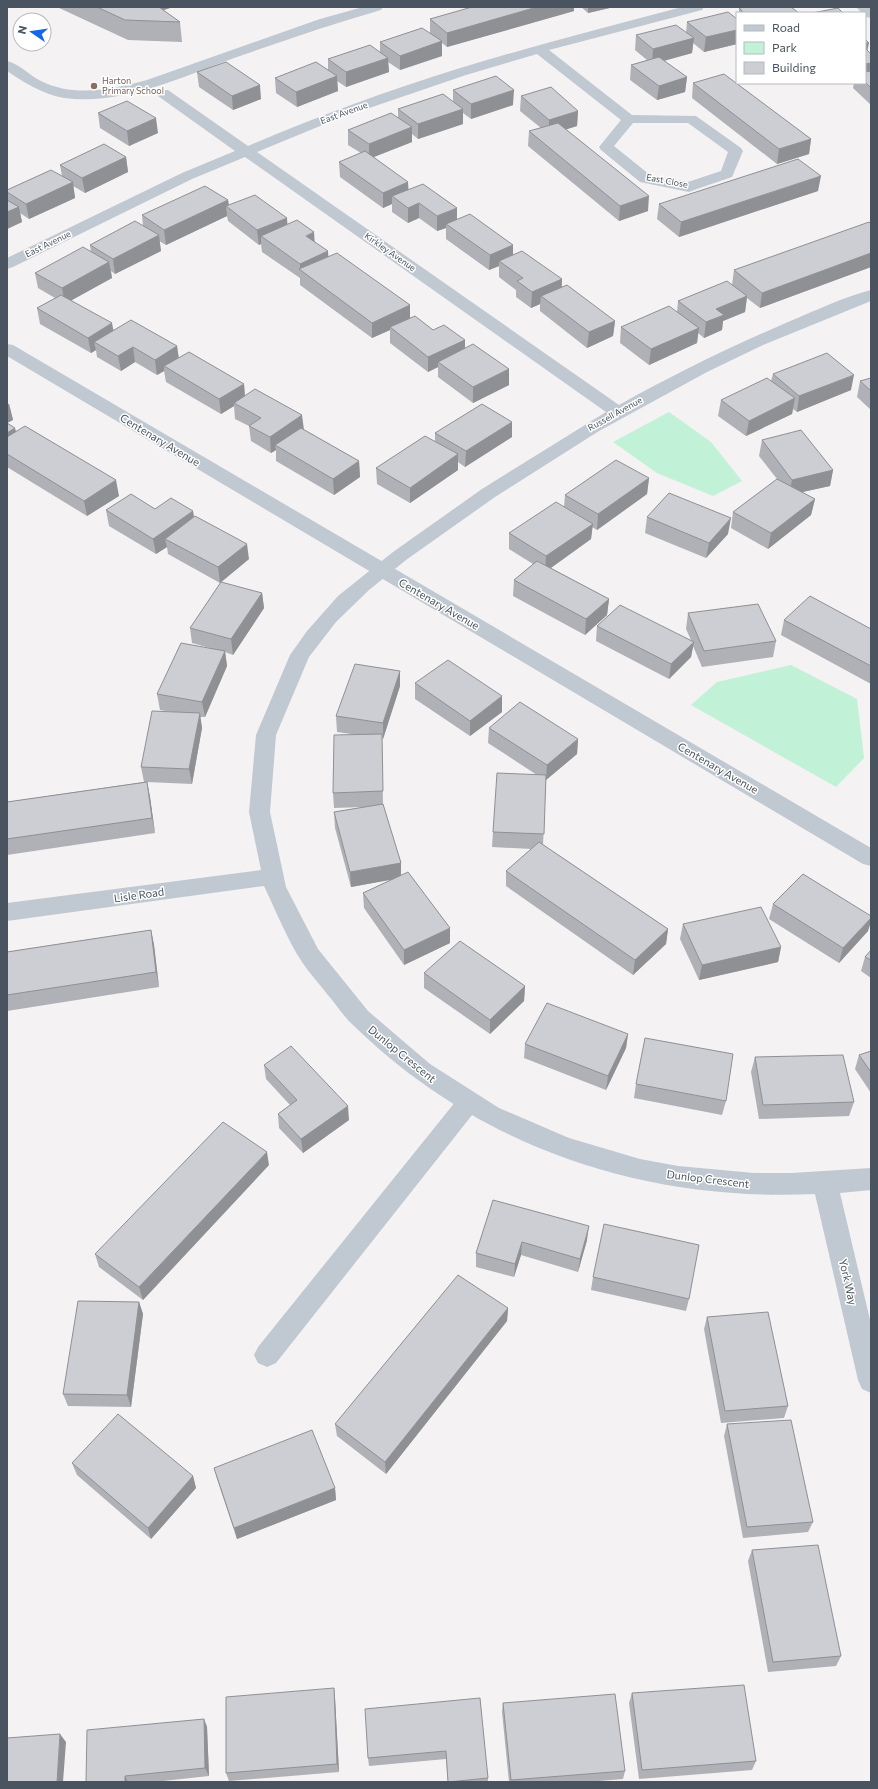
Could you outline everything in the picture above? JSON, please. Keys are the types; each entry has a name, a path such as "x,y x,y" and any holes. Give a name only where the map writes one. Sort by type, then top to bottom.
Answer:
{"street":[{"name":"East Avenue","path":"7,264 187,176 332,116 461,72 539,49 697,7"},
{"path":"863,7 871,14"},
{"path":"539,49 629,120"},
{"name":"Kirkley Avenue","path":"157,88 617,412"},
{"name":"East Close","path":"691,119 736,151 727,174 690,187 645,179 606,147 629,120 691,119"},
{"path":"864,297 871,312"},
{"name":"Russell Avenue","path":"380,570 508,480 617,412 736,351 864,297"},
{"name":"Centenary Avenue","path":"7,349 871,858"},
{"name":"Dunlop Crescent","path":"380,570 350,595 324,623 301,654 284,687 270,722 262,759 260,797 262,837 272,877 288,918 311,959 341,998 377,1036 419,1071 468,1103 513,1126 561,1146 611,1162 657,1173 717,1182 772,1186 825,1184 871,1179"},
{"name":"Lisle Road","path":"7,912 272,877"},
{"name":"York Way","path":"825,1184 871,1380"}],"lane":[{"path":"7,65 38,85 49,90 68,94 106,93 157,88 325,22 377,7"},
{"path":"267,1356 468,1103"}],"green space":[{"path":"669,412 711,442 742,481 713,496 657,473 613,442"},
{"path":"791,665 857,699 864,758 836,787 691,705 717,682"}],"building":[{"path":"97,7 159,7 180,22 125,20"},
{"path":"472,7 537,7 447,33 430,19"},
{"path":"791,7 798,12 743,12 739,8"},
{"path":"838,8 842,12 817,12"},
{"path":"728,12 736,18 736,30 706,37 687,22"},
{"path":"676,25 694,38 653,49 636,35"},
{"path":"422,28 442,41 400,56 380,42"},
{"path":"370,45 388,58 346,72 328,59"},
{"path":"866,49 871,54 871,63 866,64"},
{"path":"659,57 687,77 659,86 631,65"},
{"path":"226,62 260,85 232,96 197,72"},
{"path":"316,62 337,76 296,92 275,78"},
{"path":"871,71 871,88 866,83 866,72"},
{"path":"724,74 811,139 779,149 693,83"},
{"path":"496,76 514,90 471,104 453,90"},
{"path":"551,87 578,111 549,120 521,96"},
{"path":"443,94 463,109 418,124 398,109"},
{"path":"127,101 156,118 127,131 98,113"},
{"path":"391,113 412,127 369,144 348,130"},
{"path":"558,123 649,196 620,206 529,131"},
{"path":"104,144 126,157 82,178 60,165"},
{"path":"365,151 408,182 383,193 339,162"},
{"path":"798,159 821,176 681,222 659,204"},
{"path":"51,170 73,182 26,204 7,192 7,190"},
{"path":"423,184 457,208 437,216 419,203 408,208 392,196"},
{"path":"205,186 228,200 164,230 142,215"},
{"path":"255,195 287,218 257,230 226,206"},
{"path":"7,200 19,207 7,212"},
{"path":"470,214 513,245 490,255 446,224"},
{"path":"297,220 314,232 306,236 328,251 300,264 261,236"},
{"path":"135,221 159,235 113,259 90,245"},
{"path":"869,222 871,224 871,253 762,293 734,270"},
{"path":"83,247 109,262 62,288 35,273"},
{"path":"522,251 562,279 532,292 517,281 523,278 499,261"},
{"path":"337,253 410,305 372,323 299,269"},
{"path":"727,281 747,296 716,309 724,315 706,322 678,301"},
{"path":"567,285 615,321 589,332 541,296"},
{"path":"61,295 112,323 88,338 37,308"},
{"path":"669,306 699,328 651,349 621,327"},
{"path":"415,316 433,330 444,325 465,340 428,357 390,327"},
{"path":"131,320 177,346 155,360 133,347 118,356 94,342"},
{"path":"473,344 509,369 473,387 438,362"},
{"path":"189,352 244,384 219,399 164,366"},
{"path":"827,353 854,375 799,396 773,374"},
{"path":"767,378 795,398 749,421 721,400"},
{"path":"871,378 871,391 860,381"},
{"path":"255,389 302,415 270,437 249,426 261,418 234,403"},
{"path":"482,404 512,422 466,451 435,433"},
{"path":"7,423 15,428 7,433"},
{"path":"25,426 116,480 84,501 7,454 7,437"},
{"path":"301,428 359,461 333,479 275,445"},
{"path":"801,430 833,470 792,480 762,440"},
{"path":"425,436 458,454 410,488 376,468"},
{"path":"616,460 649,478 598,514 565,495"},
{"path":"777,479 815,499 771,533 733,512"},
{"path":"669,493 731,518 709,543 647,517"},
{"path":"131,494 155,509 171,498 193,511 153,539 106,510"},
{"path":"556,502 593,524 546,556 509,533"},
{"path":"195,516 247,544 218,567 165,539"},
{"path":"537,561 609,599 586,619 514,580"},
{"path":"221,582 262,593 231,639 190,628"},
{"path":"810,596 871,629 871,666 784,620"},
{"path":"758,604 776,641 704,651 688,613"},
{"path":"620,605 694,642 671,664 597,626"},
{"path":"181,643 225,651 202,702 157,694"},
{"path":"448,660 502,696 470,721 415,683"},
{"path":"355,664 400,671 383,723 336,716"},
{"path":"520,702 578,739 547,765 489,728"},
{"path":"152,711 200,713 189,769 141,767"},
{"path":"382,734 383,791 333,793 334,735"},
{"path":"497,773 546,775 544,834 493,832"},
{"path":"147,782 152,818 7,839 7,802"},
{"path":"383,804 401,863 350,872 334,812"},
{"path":"539,842 668,929 635,960 506,871"},
{"path":"408,872 450,928 404,950 363,893"},
{"path":"803,874 871,916 871,918 843,948 773,904"},
{"path":"761,907 781,947 702,965 683,924"},
{"path":"151,930 156,972 7,995 7,952"},
{"path":"460,941 525,986 490,1020 424,973"},
{"path":"871,950 871,960 865,957"},
{"path":"547,1003 628,1034 608,1076 525,1044"},
{"path":"645,1038 733,1054 726,1101 636,1084"},
{"path":"291,1046 348,1106 301,1139 278,1114 297,1100 264,1065"},
{"path":"871,1051 871,1072 859,1055"},
{"path":"843,1055 854,1102 763,1105 755,1057"},
{"path":"223,1122 267,1152 139,1287 95,1254"},
{"path":"493,1200 589,1226 580,1259 522,1242 515,1264 476,1253"},
{"path":"604,1224 699,1245 689,1299 593,1277"},
{"path":"458,1275 508,1308 385,1462 335,1424"},
{"path":"78,1301 139,1302 127,1395 63,1394"},
{"path":"768,1312 788,1406 725,1411 707,1317"},
{"path":"118,1414 193,1476 148,1528 72,1463"},
{"path":"791,1420 813,1522 747,1527 727,1424"},
{"path":"312,1430 335,1488 234,1528 214,1468"},
{"path":"818,1545 841,1656 773,1662 752,1550"},
{"path":"744,1685 756,1761 642,1770 632,1693"},
{"path":"334,1688 337,1764 226,1773 226,1697"},
{"path":"615,1694 625,1771 511,1780 503,1703"},
{"path":"480,1698 488,1778 448,1782 446,1751 368,1758 365,1709"},
{"path":"204,1719 205,1768 125,1776 125,1782 86,1782 87,1730"},
{"path":"60,1734 57,1782 7,1782 7,1738"}],"place":[{"name":"Harton Primary School","path":"94,86"}]}
